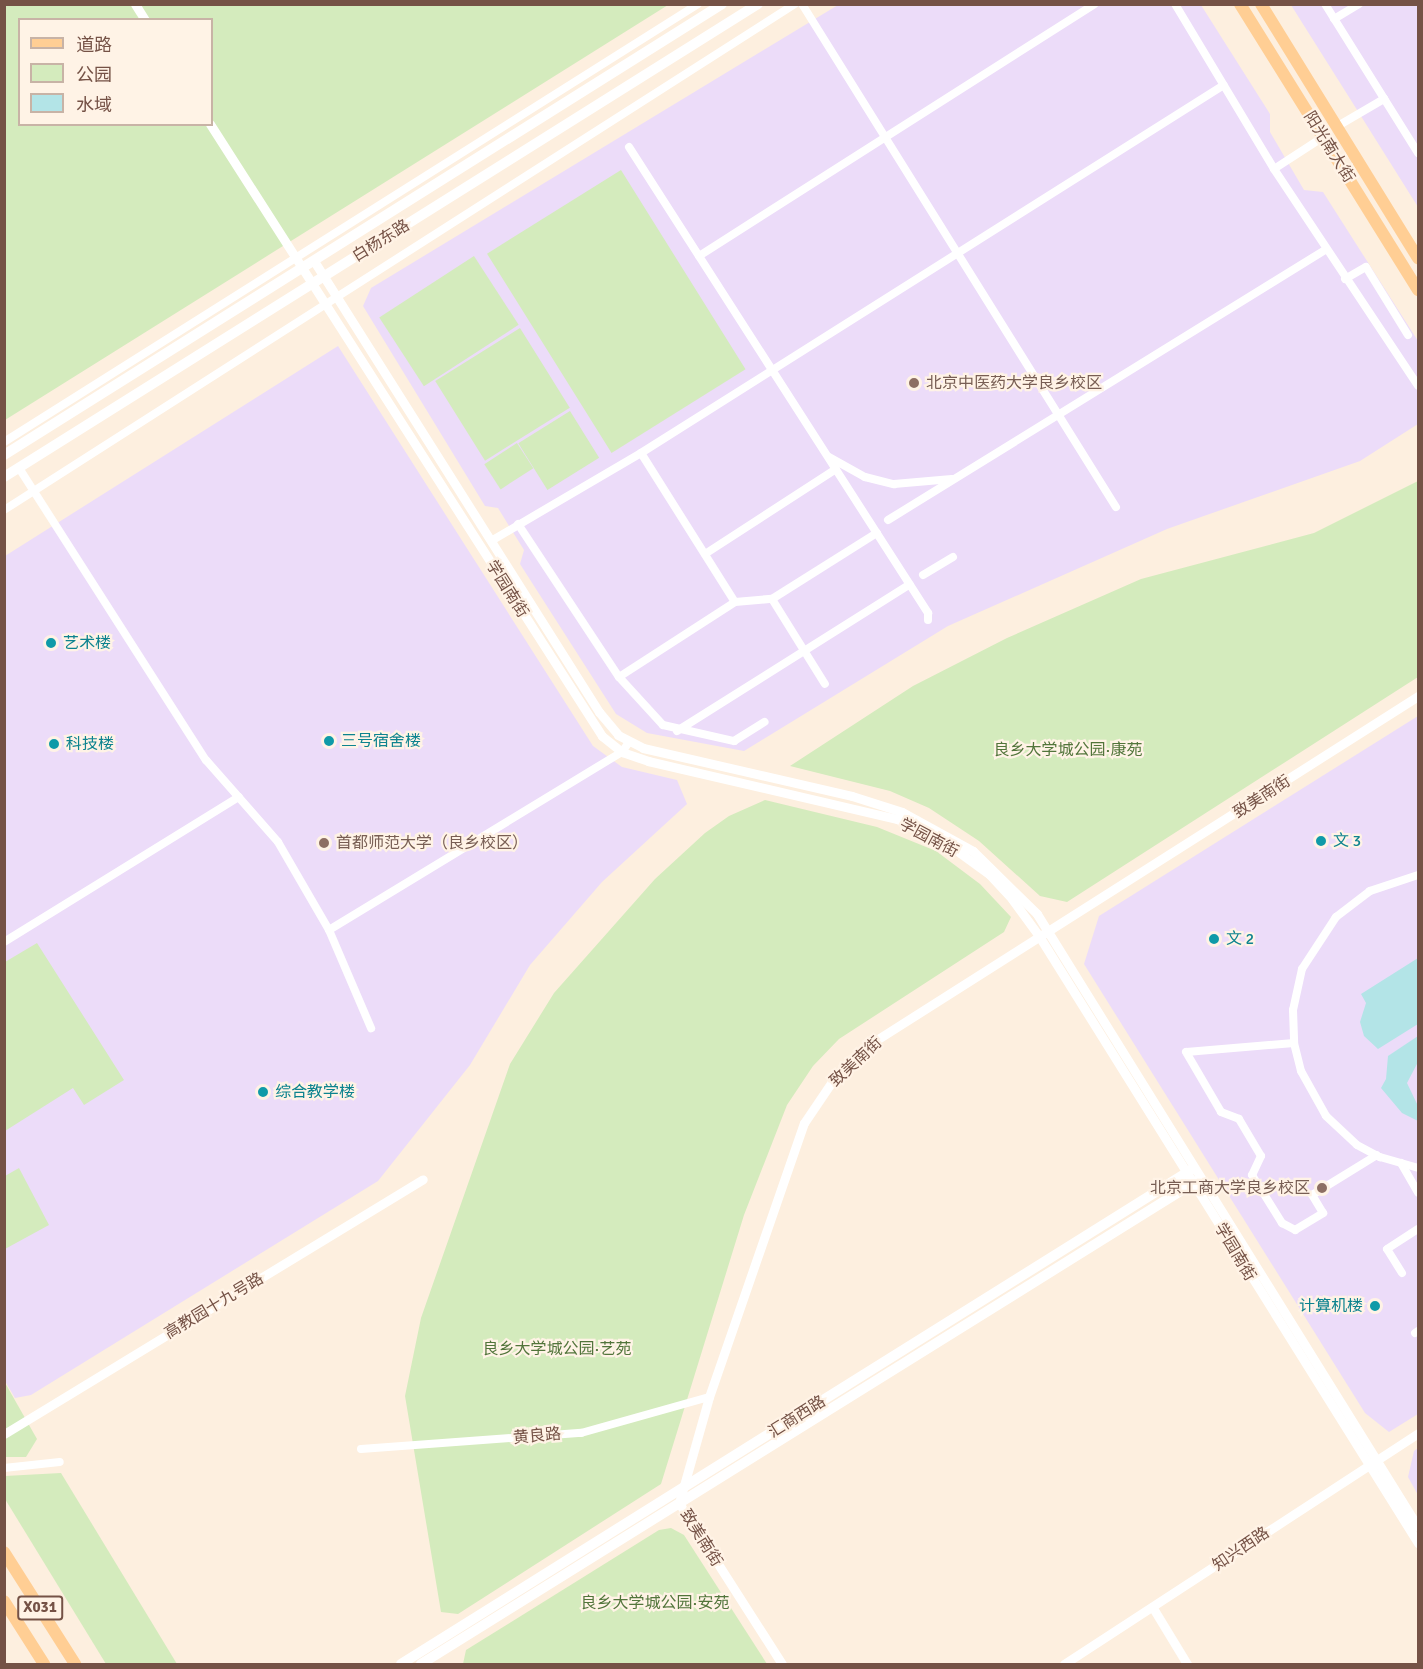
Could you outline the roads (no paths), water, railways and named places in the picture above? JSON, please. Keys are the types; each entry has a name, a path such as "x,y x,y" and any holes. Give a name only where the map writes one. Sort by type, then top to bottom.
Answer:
{"main road":[{"path":"4,455 722,4"},
{"name":"白杨东路","path":"4,477 758,4"},
{"name":"阳光南大街","path":"1239,4 1419,290"},
{"name":"阳光南大街","path":"1261,4 1419,258"},
{"name":"汇商西路","path":"401,1665 421,1652 436,1655 681,1490 1190,1170"},
{"name":"汇商西路","path":"422,1664 1196,1181"},
{"name":"X031","path":"4,1552 75,1665"},
{"name":"X031","path":"4,1600 44,1665"}],"street":[{"path":"135,4 144,18"},
{"path":"4,442 698,4"},
{"path":"4,510 795,4"},
{"path":"802,4 1116,507"},
{"path":"699,256 1095,4"},
{"path":"1175,4 1274,170 1325,250 1419,386"},
{"path":"1325,4 1419,153"},
{"path":"1334,19 1359,4"},
{"path":"492,541 641,453 1224,86"},
{"path":"1336,127 1384,99"},
{"name":"学园南街","path":"211,126 304,267 602,736 622,752 897,819 945,842 989,874 1039,936 1190,1170"},
{"path":"1274,170 1323,137"},
{"path":"629,147 877,532 928,613 928,620"},
{"path":"888,520 1325,250"},
{"name":"学园南街","path":"314,261 599,712 629,742 902,812 954,838 993,867 1048,931 1196,1181 1373,1462 1419,1544"},
{"path":"1346,279 1366,267 1408,335"},
{"path":"641,453 735,602"},
{"path":"828,457 865,477 894,484 922,485 956,478"},
{"path":"19,468 206,760 278,842 329,930 371,1028"},
{"path":"705,554 836,469"},
{"path":"518,524 618,677 663,725 677,731 734,741 764,722"},
{"path":"618,677 735,602 772,599 877,532"},
{"path":"923,576 953,557"},
{"path":"677,731 909,584"},
{"path":"772,599 825,684"},
{"name":"致美南街","path":"782,1665 679,1503 710,1397 804,1123 835,1077 878,1039 1419,696"},
{"path":"329,930 622,752 629,742"},
{"path":"4,942 239,797"},
{"path":"1419,875 1370,891 1322,932 1302,969 1293,1010 1294,1043 1312,1096 1326,1116 1341,1132 1377,1155 1419,1168"},
{"path":"1294,1043 1186,1052 1221,1112 1239,1119 1261,1155 1252,1175 1282,1223 1295,1230 1323,1213 1312,1195 1377,1155"},
{"path":"1401,1163 1419,1192"},
{"name":"高教园十九号路","path":"4,1434 423,1179"},
{"path":"1402,1274 1387,1249 1419,1229"},
{"name":"黄良路","path":"361,1449 581,1432 710,1397"},
{"name":"知兴西路","path":"1064,1665 1419,1433"},
{"path":"4,1468 60,1462"},
{"name":"学园南街","path":"1373,1462 1419,1527"},
{"path":"1153,1608 1187,1665"},
{"path":"421,1652 422,1664"}],"water":[{"path":"1418,958 1418,1024 1378,1049 1364,1036 1360,1022 1366,1003 1361,994"},
{"path":"1418,1036 1418,1062 1407,1083 1418,1106 1418,1121 1402,1113 1381,1088 1386,1079 1388,1056"}],"place":[{"name":"北京中医药大学良乡校区","path":"914,383"},
{"name":"艺术楼","path":"51,643"},
{"name":"三号宿舍楼","path":"329,741"},
{"name":"科技楼","path":"54,744"},
{"name":"文 3","path":"1321,841"},
{"name":"首都师范大学（良乡校区）","path":"324,843"},
{"name":"文 2","path":"1214,939"},
{"name":"综合教学楼","path":"263,1092"},
{"name":"北京工商大学良乡校区","path":"1322,1188"},
{"name":"计算机楼","path":"1375,1306"}],"park label":[{"name":"良乡大学城公园·康苑","path":"1068,750"},
{"name":"良乡大学城公园·艺苑","path":"557,1349"},
{"name":"良乡大学城公园·安苑","path":"655,1603"}]}
